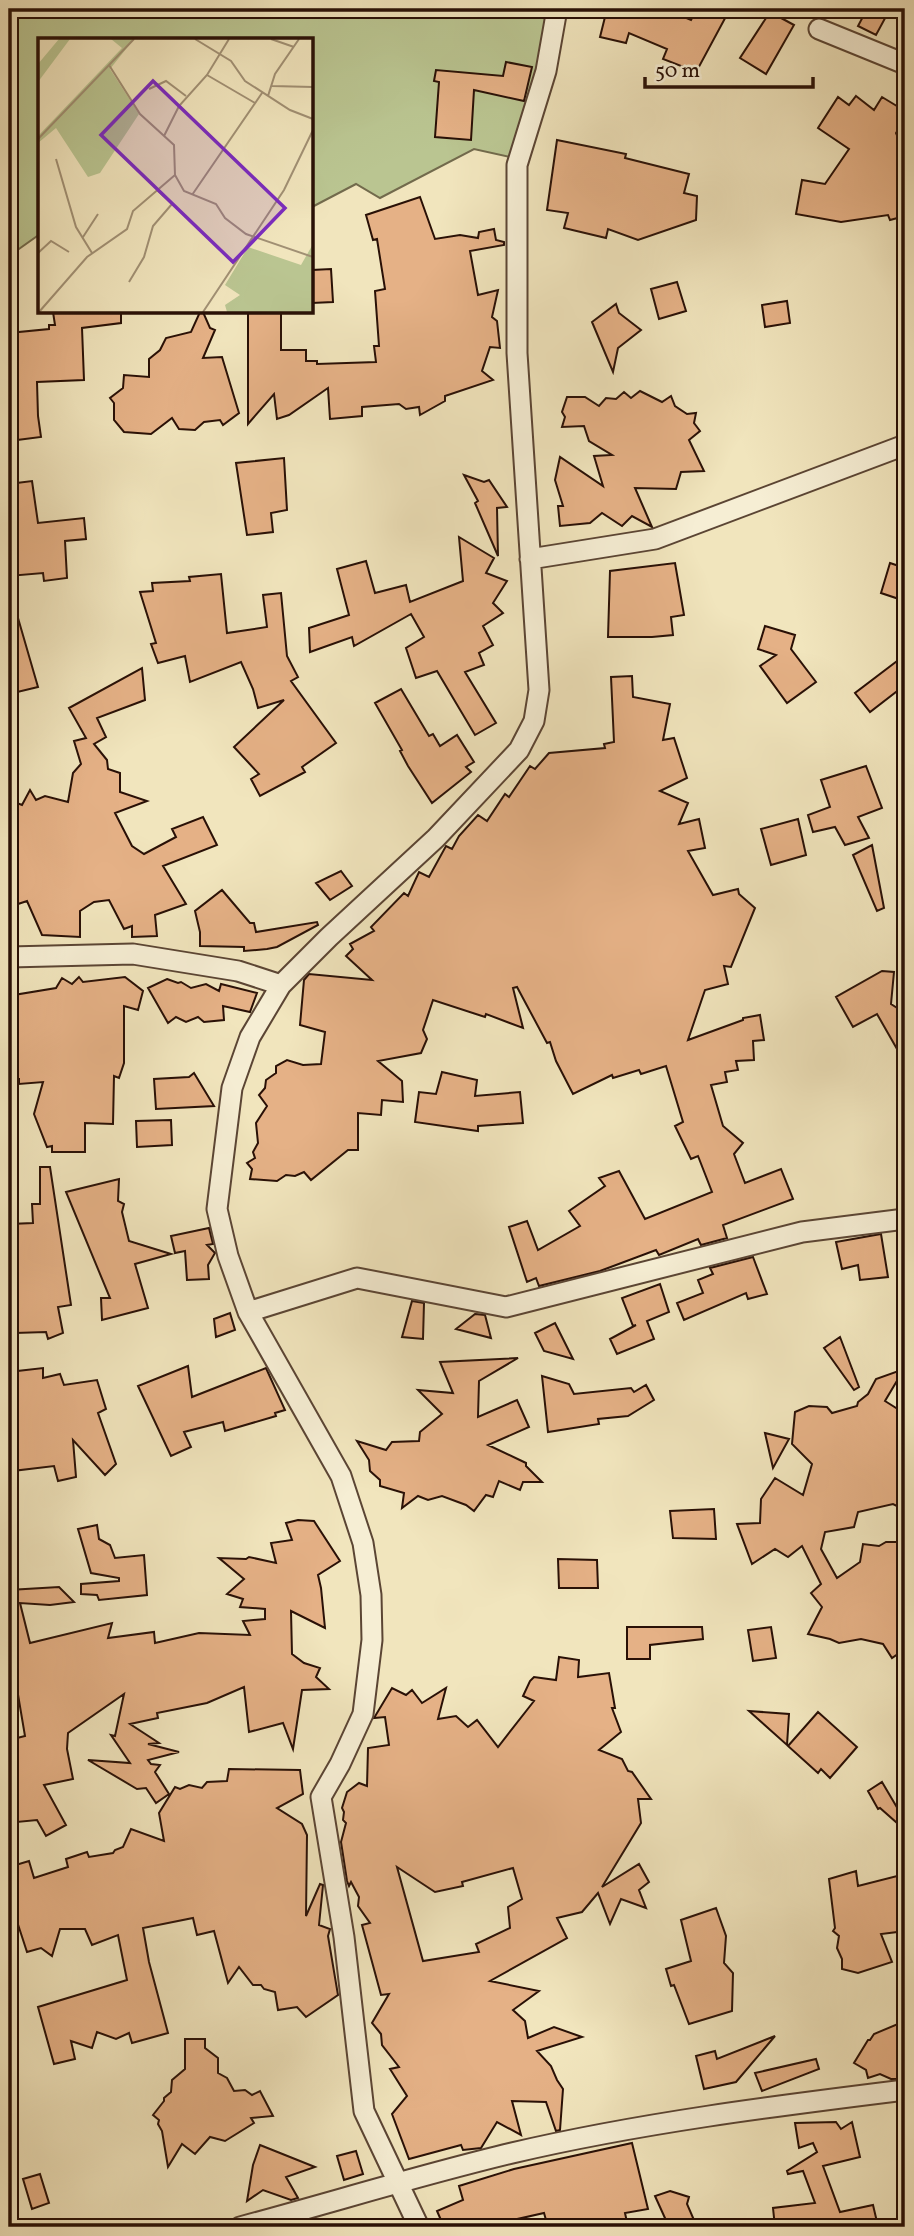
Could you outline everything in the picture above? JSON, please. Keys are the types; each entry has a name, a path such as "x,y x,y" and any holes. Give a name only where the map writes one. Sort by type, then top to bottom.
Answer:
{"street":[{"path":"419,2227 364,2111 344,1937 321,1797 363,1714 372,1640 371,1595 363,1543 341,1476 247,1312 228,1256 217,1209 232,1088 250,1037 281,985 436,838 519,750 534,721 539,690 517,353 517,165 546,71 557,9"},
{"path":"819,29 905,64"},
{"path":"530,559 655,539 905,445"},
{"path":"9,957 133,954 238,971 281,985"},
{"path":"247,1312 357,1278 506,1307 802,1232 905,1219"},
{"path":"240,2227 512,2153 755,2109 905,2090"}],"green space":[{"path":"9,9 550,9 545,59 515,158 474,149 380,198 356,184 313,206 313,38 38,38 38,235 9,256"}],"building":[{"path":"607,9 665,9 691,20 697,9 730,9 694,76 684,67 663,59 667,49 629,33 626,43 600,37"},
{"path":"867,9 890,9 876,35 858,26"},
{"path":"770,12 794,25 766,74 740,58"},
{"path":"506,62 532,67 524,101 474,90 471,140 435,137 439,82 434,81 436,70 503,76"},
{"path":"856,96 874,110 882,97 905,111 905,118 896,133 905,154 905,216 890,220 888,215 841,222 796,214 802,180 825,184 849,149 818,128 838,97 849,105"},
{"path":"557,140 626,154 625,158 689,174 684,193 697,196 696,220 638,240 608,229 606,238 564,228 568,213 547,210"},
{"path":"420,197 435,239 460,235 478,238 479,232 494,229 496,240 504,242 504,245 470,251 478,295 498,290 492,317 497,321 500,348 490,347 482,371 493,380 445,396 445,401 420,415 419,407 406,409 399,404 362,407 362,416 330,419 328,388 289,415 277,419 274,394 248,424 248,313 281,313 281,350 306,350 306,361 317,361 317,364 376,362 374,346 379,346 375,291 385,289 377,239 373,240 366,215"},
{"path":"331,269 333,302 313,303 313,270"},
{"path":"677,282 686,311 659,319 651,289"},
{"path":"787,301 790,323 765,327 762,305"},
{"path":"616,304 619,313 641,330 618,348 613,372 592,322"},
{"path":"53,313 121,313 121,323 82,328 84,380 37,382 41,437 9,441 9,333 49,329 49,325 55,325"},
{"path":"200,313 203,313 210,328 215,330 203,358 222,357 239,413 223,425 220,420 204,422 195,430 179,429 172,418 151,434 124,432 114,420 114,403 110,398 123,388 124,375 149,377 149,359 160,350 166,338 191,332"},
{"path":"640,391 662,402 671,396 675,406 687,414 696,413 694,423 700,431 689,440 704,471 681,472 676,489 635,488 652,527 632,516 622,526 602,513 590,523 560,526 558,506 563,506 555,480 560,457 603,486 594,456 612,455 589,441 584,426 562,427 565,417 562,412 567,397 585,397 599,406 606,398 616,399 624,392 631,398"},
{"path":"284,458 287,510 271,513 273,532 247,535 236,463"},
{"path":"464,475 484,482 489,480 507,507 497,508 498,556 475,503 478,501"},
{"path":"32,481 38,523 84,518 86,539 65,541 67,578 44,581 43,573 9,576 9,484"},
{"path":"459,537 494,558 486,573 507,581 493,603 503,613 483,626 493,645 479,653 484,665 465,672 496,723 475,735 437,671 416,678 406,648 424,637 411,614 354,646 352,637 310,652 309,628 349,615 337,569 366,561 375,593 406,585 410,602 463,581"},
{"path":"675,563 684,615 671,617 673,635 608,637 610,571"},
{"path":"890,563 905,568 905,601 881,593"},
{"path":"221,574 227,633 267,627 263,595 281,593 287,656 298,677 291,681 336,743 302,767 305,772 260,796 251,779 259,774 234,747 284,700 258,708 241,662 190,682 185,656 158,663 151,644 156,643 140,592 153,591 152,583 190,581 189,577"},
{"path":"18,618 38,687 9,694 9,648"},
{"path":"765,626 795,635 791,649 816,682 787,703 760,666 776,655 758,649"},
{"path":"905,655 905,685 870,712 855,693"},
{"path":"142,668 145,700 97,718 106,737 94,744 107,760 108,769 120,773 120,792 147,801 115,813 132,846 144,854 176,837 172,829 203,817 217,845 163,866 186,904 155,915 157,936 132,937 132,926 124,929 109,900 94,902 80,911 80,937 42,935 27,901 9,907 9,800 22,805 30,790 36,800 45,796 68,802 73,773 81,764 74,741 86,738 69,708"},
{"path":"632,676 633,697 670,704 663,740 674,738 687,778 660,791 688,803 679,824 699,819 705,848 688,851 713,895 738,889 739,894 755,908 731,967 724,966 728,984 705,990 688,1040 743,1018 760,1015 764,1040 753,1041 754,1060 736,1061 738,1070 725,1072 727,1082 711,1085 723,1126 743,1143 734,1154 745,1183 781,1169 793,1199 723,1225 727,1238 701,1245 698,1239 659,1255 656,1250 600,1271 539,1286 536,1278 527,1282 509,1227 527,1221 538,1250 580,1226 569,1211 605,1186 599,1178 619,1171 645,1219 712,1192 698,1156 691,1159 675,1126 683,1122 666,1066 641,1074 639,1070 613,1078 612,1075 573,1094 556,1061 550,1042 547,1043 517,987 513,988 523,1028 486,1014 485,1017 433,1000 423,1030 427,1039 421,1053 378,1061 402,1081 403,1102 382,1100 381,1115 358,1113 358,1150 348,1150 311,1180 304,1172 295,1176 286,1175 277,1181 250,1179 252,1169 247,1163 255,1158 253,1152 258,1143 256,1123 267,1106 259,1095 265,1088 266,1080 276,1073 276,1066 287,1060 303,1065 321,1064 325,1032 300,1025 304,980 309,974 372,980 346,956 353,949 350,944 374,931 371,927 404,893 408,896 419,872 429,877 446,846 452,849 459,836 478,815 487,821 505,794 509,797 530,766 535,769 549,753 605,748 604,744 614,742 611,677"},
{"path":"401,689 429,736 433,734 440,746 457,735 474,762 466,767 471,772 432,803 408,766 400,751 402,750 375,703"},
{"path":"866,766 882,808 858,817 869,838 845,845 835,827 813,832 808,815 830,807 821,780"},
{"path":"798,819 806,855 771,865 761,829"},
{"path":"872,845 884,908 877,911 853,855"},
{"path":"341,871 352,886 330,900 316,883"},
{"path":"222,890 250,923 254,923 256,932 317,922 318,925 277,947 267,949 244,951 244,947 200,946 195,911"},
{"path":"882,971 894,972 891,1004 905,1013 905,1063 877,1014 853,1027 836,997"},
{"path":"79,977 83,982 125,977 143,991 138,1010 124,1006 124,1063 119,1078 114,1076 113,1124 85,1123 85,1152 52,1152 52,1146 47,1147 34,1114 43,1082 19,1084 19,1079 11,1079 10,1060 17,1059 12,999 14,995 56,988 62,978 72,984"},
{"path":"167,979 181,982 191,988 206,984 219,991 221,984 257,993 250,1012 223,1006 224,1020 204,1022 198,1017 186,1022 176,1017 168,1023 148,988"},
{"path":"442,1072 477,1080 475,1096 520,1092 523,1123 478,1126 478,1131 415,1122 419,1092 436,1094"},
{"path":"194,1073 214,1106 156,1109 154,1079 189,1077"},
{"path":"171,1120 172,1145 137,1147 136,1121"},
{"path":"40,1167 50,1167 71,1305 58,1307 63,1333 48,1339 46,1332 15,1333 15,1271 12,1272 10,1224 33,1223 32,1204 40,1204"},
{"path":"119,1179 118,1201 124,1204 122,1212 129,1241 171,1254 135,1264 148,1308 102,1320 101,1298 110,1298 66,1192"},
{"path":"209,1228 213,1244 207,1245 215,1253 208,1265 209,1279 187,1280 185,1251 175,1253 171,1236"},
{"path":"881,1234 888,1277 860,1280 858,1265 842,1269 836,1242"},
{"path":"753,1257 767,1294 748,1299 746,1293 684,1320 677,1303 703,1293 698,1280 713,1274 710,1268"},
{"path":"660,1284 669,1312 647,1321 654,1339 617,1354 610,1339 636,1325 633,1326 622,1298"},
{"path":"412,1301 424,1303 423,1339 402,1337"},
{"path":"230,1313 235,1330 216,1337 214,1319"},
{"path":"475,1314 485,1315 491,1338 456,1329"},
{"path":"555,1323 573,1359 544,1351 535,1333"},
{"path":"840,1337 859,1387 854,1390 824,1348"},
{"path":"518,1358 479,1381 478,1417 517,1400 529,1427 488,1445 526,1463 542,1482 523,1482 520,1490 499,1481 493,1497 486,1495 474,1511 442,1496 428,1500 418,1496 402,1508 404,1493 380,1486 380,1480 370,1471 369,1460 357,1441 386,1450 392,1442 419,1441 420,1432 442,1414 418,1390 453,1393 440,1362"},
{"path":"188,1366 192,1397 266,1368 285,1410 275,1413 276,1416 225,1431 223,1422 184,1432 191,1447 171,1456 138,1386"},
{"path":"43,1368 43,1378 60,1374 64,1385 97,1380 106,1409 98,1413 116,1464 105,1475 73,1440 76,1477 58,1481 54,1466 12,1471 12,1445 9,1445 9,1372"},
{"path":"904,1369 885,1401 904,1413 905,1510 893,1504 858,1512 854,1527 825,1532 821,1549 837,1578 860,1562 863,1544 879,1546 886,1542 905,1542 905,1649 892,1658 883,1644 861,1639 839,1643 808,1634 822,1607 811,1593 821,1584 802,1546 788,1557 775,1549 752,1564 737,1524 760,1523 761,1499 775,1478 803,1495 812,1464 792,1444 795,1412 809,1406 827,1407 832,1413 857,1406 876,1379"},
{"path":"542,1376 569,1384 574,1394 631,1388 634,1392 646,1385 654,1400 628,1416 598,1419 599,1424 548,1432"},
{"path":"765,1433 789,1439 773,1468"},
{"path":"714,1509 716,1539 673,1538 670,1511"},
{"path":"298,1520 314,1521 340,1561 318,1575 325,1628 291,1611 292,1654 304,1663 320,1668 316,1677 329,1689 302,1690 293,1749 283,1723 249,1732 244,1687 207,1703 157,1713 158,1718 130,1724 159,1743 148,1744 179,1752 148,1760 151,1764 160,1765 155,1772 169,1794 156,1803 146,1788 137,1789 88,1760 130,1763 111,1735 115,1736 124,1694 68,1733 67,1749 73,1779 44,1785 66,1825 46,1836 37,1820 17,1822 15,1805 9,1806 9,1740 25,1736 14,1671 9,1590 59,1587 74,1602 50,1605 20,1603 30,1643 112,1623 108,1638 154,1632 155,1643 199,1633 250,1635 243,1621 265,1619 265,1609 240,1607 243,1599 227,1594 244,1579 219,1558 249,1557 276,1563 271,1543 292,1540 286,1523"},
{"path":"97,1525 99,1539 110,1545 115,1558 144,1555 147,1595 99,1600 97,1595 81,1594 81,1584 119,1581 119,1578 91,1573 78,1529"},
{"path":"558,1559 597,1560 598,1588 559,1588"},
{"path":"627,1627 702,1627 703,1639 650,1645 650,1659 627,1659"},
{"path":"771,1627 776,1658 753,1661 748,1630"},
{"path":"559,1657 579,1660 578,1677 609,1673 615,1708 612,1708 621,1732 599,1750 622,1759 628,1771 632,1772 651,1799 638,1799 641,1823 602,1887 639,1864 649,1882 639,1890 646,1908 621,1899 610,1924 598,1893 582,1912 557,1918 567,1938 490,1981 539,1991 513,2010 525,2021 528,2038 554,2027 582,2037 537,2051 551,2066 563,2089 560,2130 556,2131 546,2102 512,2101 521,2135 497,2122 481,2148 463,2150 461,2145 409,2159 392,2114 407,2096 390,2069 399,2067 382,2045 381,2034 372,2023 389,1994 381,1995 362,1925 370,1923 358,1906 359,1897 351,1882 349,1886 347,1881 341,1842 346,1823 343,1820 342,1808 347,1792 359,1783 367,1786 368,1748 389,1745 385,1717 374,1718 392,1688 406,1695 412,1690 422,1703 446,1688 438,1719 456,1716 468,1727 477,1720 498,1747 534,1701 523,1696 530,1681 534,1677 556,1680","holes":["397,1867 435,1892 463,1886 462,1882 513,1868 522,1899 508,1907 510,1928 476,1944 479,1952 423,1961"]},
{"path":"749,1711 789,1714 787,1745"},
{"path":"818,1712 857,1747 830,1778 821,1769 818,1773 788,1746"},
{"path":"229,1769 300,1770 303,1794 277,1808 302,1824 307,1835 306,1916 320,1884 323,1885 319,1925 330,1929 328,1936 338,1995 306,2017 297,2007 278,2010 275,1992 264,1989 261,1985 253,1985 239,1967 228,1983 214,1931 197,1935 193,1918 143,1928 168,2033 132,2043 129,2033 116,2039 97,2032 92,2048 71,2041 75,2059 54,2064 38,2007 127,1980 118,1935 92,1945 85,1929 60,1929 52,1956 41,1948 27,1952 10,1900 16,1898 9,1867 29,1861 34,1878 68,1867 66,1859 87,1852 89,1857 113,1853 123,1847 131,1829 164,1841 159,1813 175,1787 180,1789 189,1785 202,1788 207,1782 227,1781"},
{"path":"882,1782 905,1821 905,1830 878,1809 868,1791"},
{"path":"856,1871 858,1886 905,1874 905,1931 881,1934 892,1962 858,1973 842,1969 842,1959 837,1948 839,1936 833,1931 835,1928 829,1879"},
{"path":"716,1908 726,1936 724,1963 733,1973 732,2011 689,2024 666,1969 691,1961 681,1920"},
{"path":"905,2021 905,2072 897,2079 880,2074 868,2078 866,2070 854,2063 868,2040 874,2034"},
{"path":"775,2036 736,2082 704,2089 696,2056 715,2051 717,2059"},
{"path":"185,2039 205,2039 205,2048 218,2058 218,2073 227,2078 234,2091 245,2090 252,2095 260,2091 273,2116 251,2118 254,2123 225,2141 210,2137 195,2154 182,2144 168,2167 159,2120 153,2115 171,2092 172,2080 185,2069"},
{"path":"816,2059 819,2069 762,2091 755,2073"},
{"path":"836,2122 841,2129 852,2122 860,2157 823,2166 840,2212 873,2205 877,2222 873,2223 874,2227 775,2227 773,2208 815,2203 803,2171 788,2174 787,2171 817,2152 813,2143 799,2148 795,2123"},
{"path":"632,2143 648,2209 625,2213 628,2227 548,2227 544,2213 482,2227 444,2227 437,2211 463,2200 459,2186 514,2169"},
{"path":"260,2145 315,2167 286,2177 298,2198 291,2200 263,2190 247,2201 253,2165"},
{"path":"356,2151 363,2174 344,2180 337,2156"},
{"path":"40,2174 49,2203 32,2209 23,2179"},
{"path":"670,2191 689,2197 687,2204 697,2227 669,2227 655,2196"}]}
